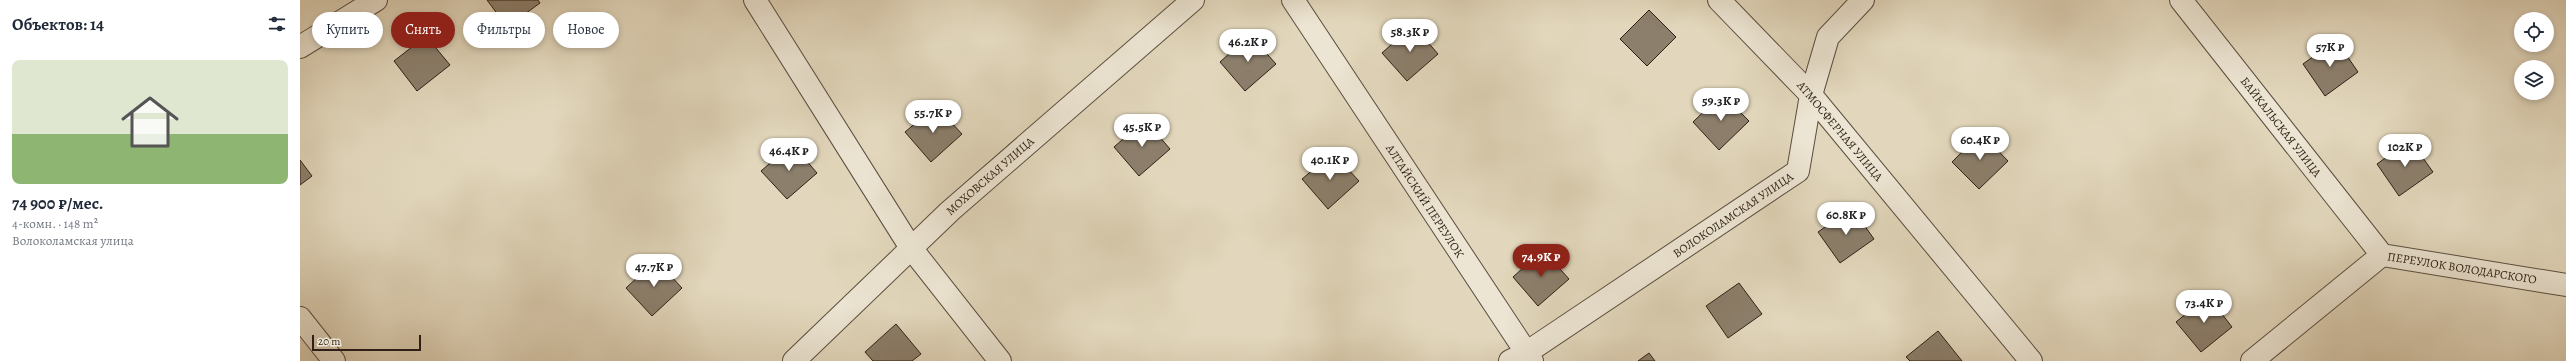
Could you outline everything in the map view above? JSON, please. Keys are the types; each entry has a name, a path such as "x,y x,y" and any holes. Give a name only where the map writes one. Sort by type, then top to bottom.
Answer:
{"street":[{"path":"300,47 376,0"},
{"path":"755,0 911,248 1000,361"},
{"name":"МОХОВСКАЯ УЛИЦА","path":"794,361 950,211 1193,0"},
{"name":"АЛТАЙСКИЙ ПЕРЕУЛОК","path":"1293,0 1523,358"},
{"name":"АТМОСФЕРНАЯ УЛИЦА","path":"1719,0 1811,95 2031,361"},
{"name":"ВОЛОКОЛАМСКАЯ УЛИЦА","path":"1523,358 1798,171 1811,95 1828,37 1863,0"},
{"name":"БАЙКАЛЬСКАЯ УЛИЦА","path":"2181,0 2382,255"},
{"name":"ПЕРЕУЛОК ВОЛОДАРСКОГО","path":"2252,361 2382,255 2566,285"},
{"path":"300,318 334,361"}],"building":[{"path":"487,0 538,0 540,3 528,12 496,12"},
{"path":"1649,10 1676,37 1647,66 1620,39"},
{"path":"1413,25 1438,54 1407,81 1382,53"},
{"path":"1250,35 1276,64 1245,91 1220,62"},
{"path":"2336,40 2358,72 2325,96 2303,64"},
{"path":"411,48 436,48 450,65 417,91 394,61"},
{"path":"1722,94 1749,121 1719,150 1693,122"},
{"path":"936,106 962,134 931,162 905,132"},
{"path":"1145,120 1170,149 1139,176 1114,147"},
{"path":"1981,133 2008,161 1979,189 1952,162"},
{"path":"2410,140 2433,172 2399,196 2377,164"},
{"path":"792,144 817,173 787,199 761,171"},
{"path":"1333,153 1359,181 1328,209 1302,179"},
{"path":"300,160 312,176 300,185"},
{"path":"1852,208 1874,239 1840,263 1818,232"},
{"path":"1543,250 1569,279 1538,306 1513,277"},
{"path":"656,260 682,288 652,316 626,288"},
{"path":"1739,283 1762,314 1728,338 1706,306"},
{"path":"2208,296 2232,327 2201,352 2176,322"},
{"path":"896,324 921,354 912,361 873,361 865,352"},
{"path":"1938,331 1962,361 1910,361 1906,357"},
{"path":"1649,353 1655,361 1638,361"}]}
